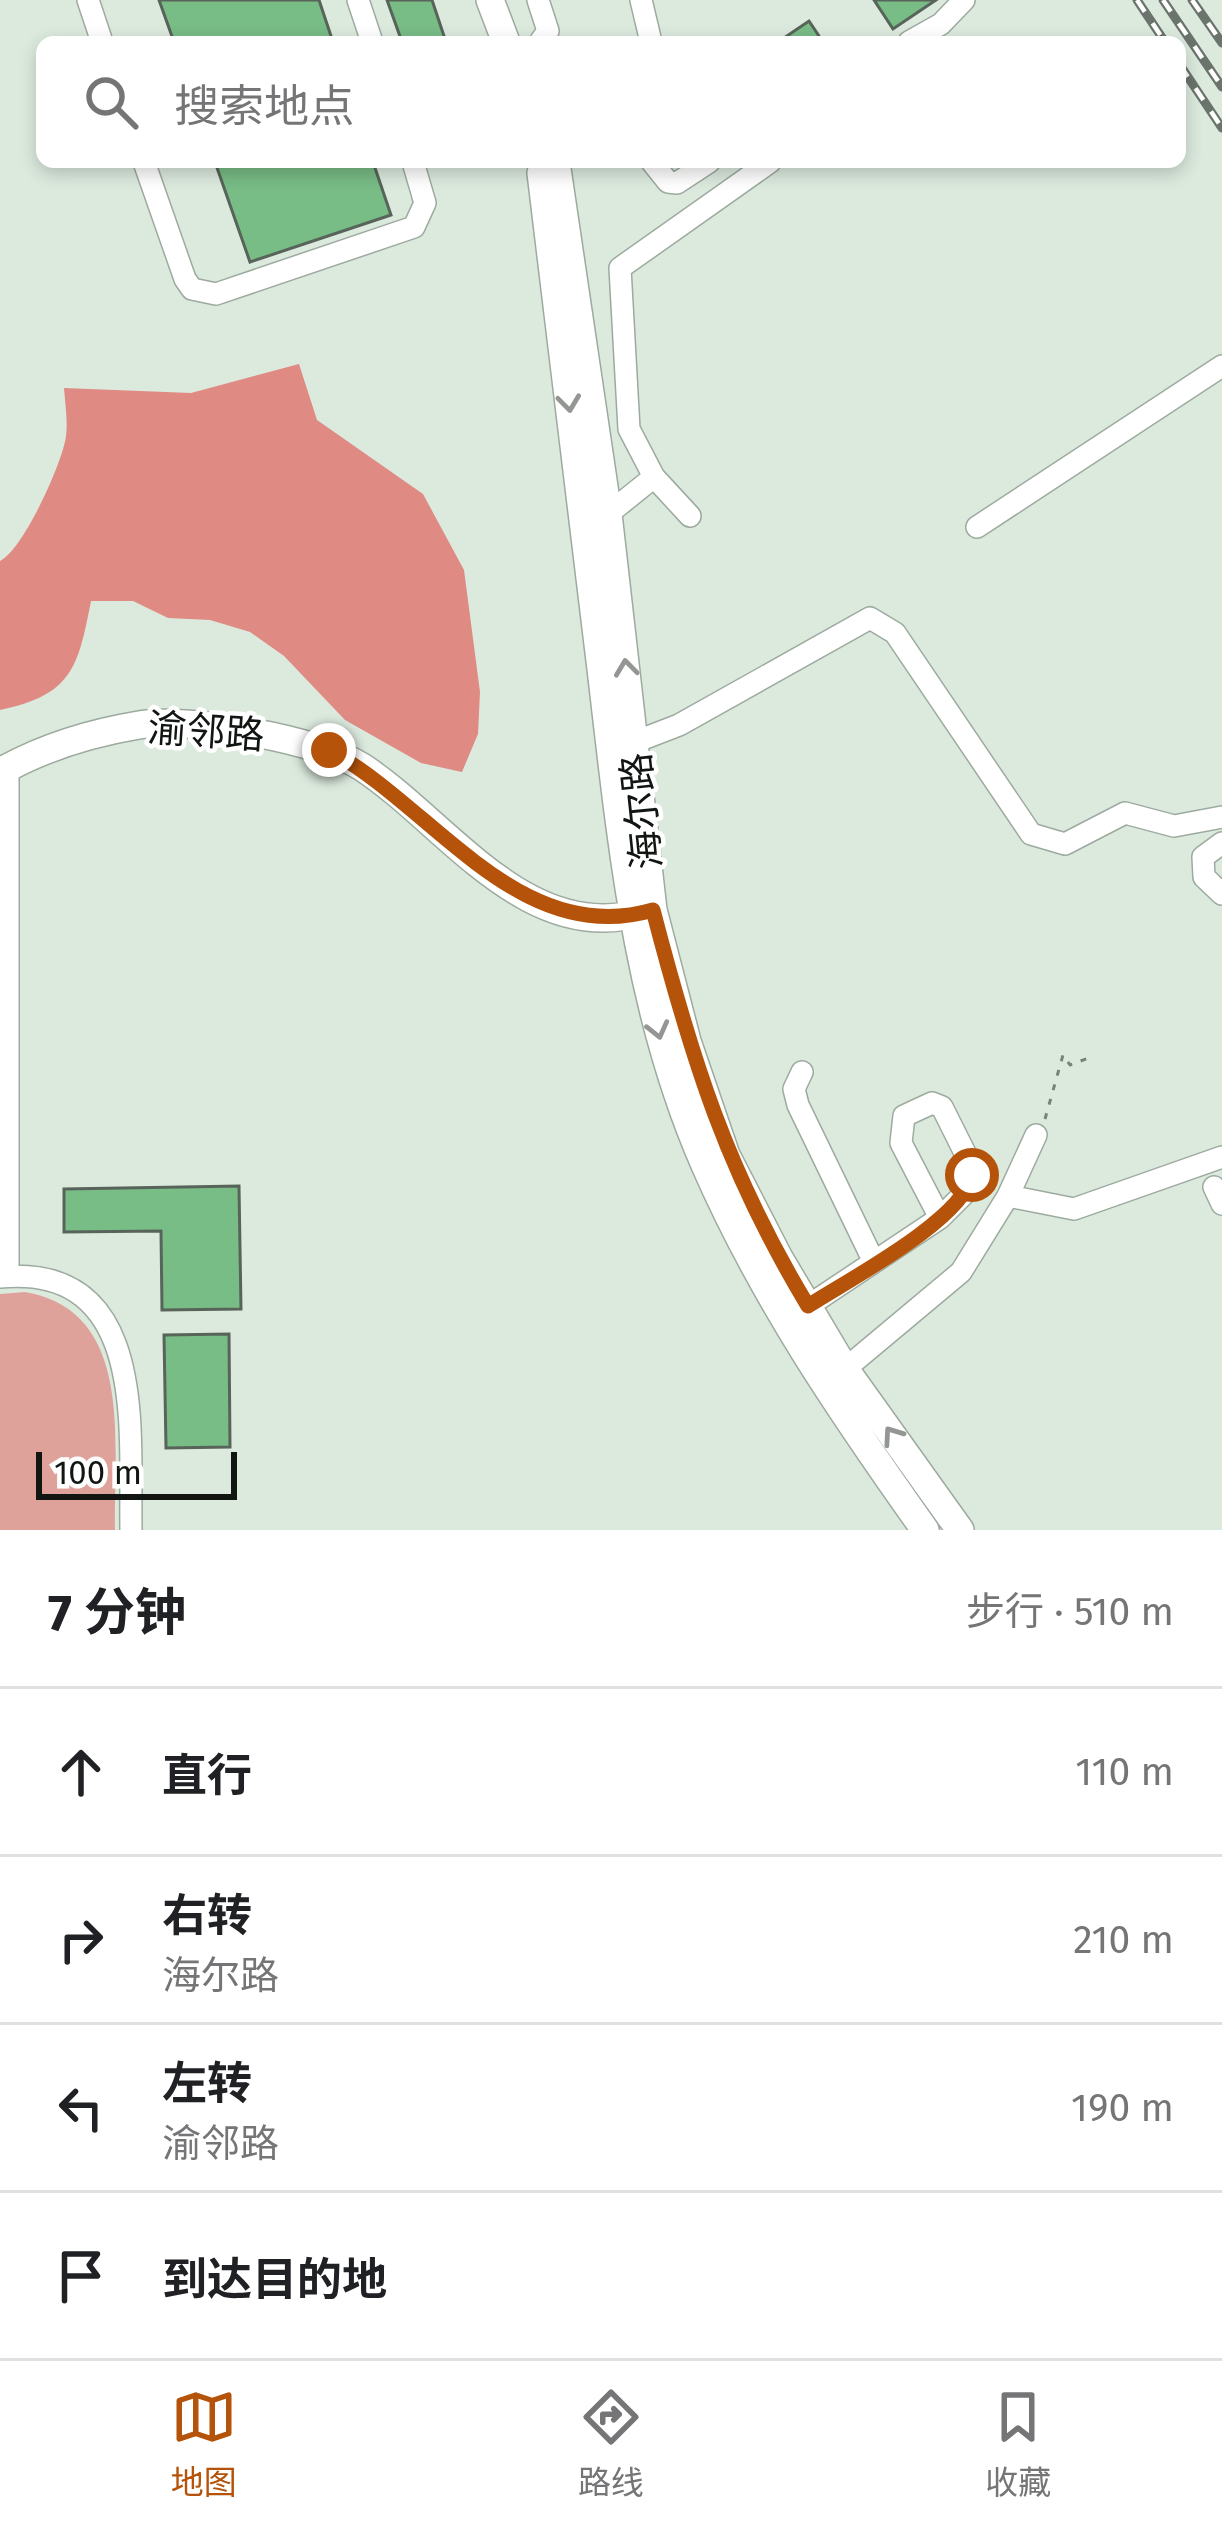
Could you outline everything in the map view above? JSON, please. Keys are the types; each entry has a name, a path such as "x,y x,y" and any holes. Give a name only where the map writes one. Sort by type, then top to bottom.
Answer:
{"main road":[{"path":"490,0 504,36"},
{"path":"505,0 517,36"},
{"name":"海尔路","path":"539,168 664,1051 703,1162 755,1272 820,1384 925,1530"},
{"name":"海尔路","path":"557,168 608,514 635,742 642,913 726,1155 845,1369 960,1530"},
{"name":"渝邻路","path":"4,770 74,740 144,724 282,737 329,750 362,768 518,892 575,915 642,913"}],"street":[{"path":"88,0 100,36"},
{"path":"358,0 370,36"},
{"path":"538,0 548,31 544,36"},
{"path":"641,0 650,36"},
{"path":"920,36 941,24 964,0"},
{"path":"146,168 185,279 192,289 216,294 414,227 425,203 415,168"},
{"path":"657,168 668,182 676,183 700,168"},
{"path":"690,516 654,477 629,429 620,268 762,168"},
{"path":"977,527 1222,366"},
{"path":"608,514 654,477"},
{"path":"635,742 679,725 870,618 878,619 895,633 1031,834 1065,844 1125,813 1174,826 1222,817"},
{"path":"4,770 4,1276 54,1284 93,1305 116,1339 128,1372 131,1530"},
{"path":"1222,843 1203,857 1204,877 1222,894"},
{"path":"802,1072 794,1089 798,1106 874,1262"},
{"path":"808,1306 940,1218 969,1190 972,1175 942,1107 932,1103 904,1116 901,1143 940,1218"},
{"path":"845,1369 961,1272 1008,1196 1036,1135"},
{"path":"1008,1196 1074,1209 1222,1156"}],"path":[{"path":"1036,1135 1055,1097 1052,1081 1063,1055 1070,1065 1094,1056"}],"shaded area":[{"path":"299,364 317,420 423,494 464,570 480,692 478,734 462,772 421,763 345,720 284,656 250,632 210,620 168,618 133,601 91,601 68,675 43,696 0,710 0,561 20,540 58,465 67,430 64,388 191,393"},
{"path":"25,1292 61,1304 86,1325 102,1353 115,1422 115,1530 0,1530 0,1294"}],"building":[{"path":"159,0 319,0 331,36 172,36"},
{"path":"387,0 432,0 444,36 400,36"},
{"path":"874,0 936,0 893,29"},
{"path":"809,21 819,36 787,36"},
{"path":"217,168 375,168 391,215 250,262"},
{"path":"239,1186 241,1309 162,1310 161,1231 64,1232 64,1189"},
{"path":"229,1334 230,1447 166,1448 164,1335"}],"railway":[{"path":"1137,0 1161,36"},
{"path":"1163,0 1222,87"},
{"path":"1192,0 1222,43"},
{"path":"1186,74 1222,128"}],"route":[{"path":"329,750 362,768 518,892 546,906 575,915 606,917 653,910 687,1041 726,1155 808,1306 949,1212 969,1190 972,1175"}]}
